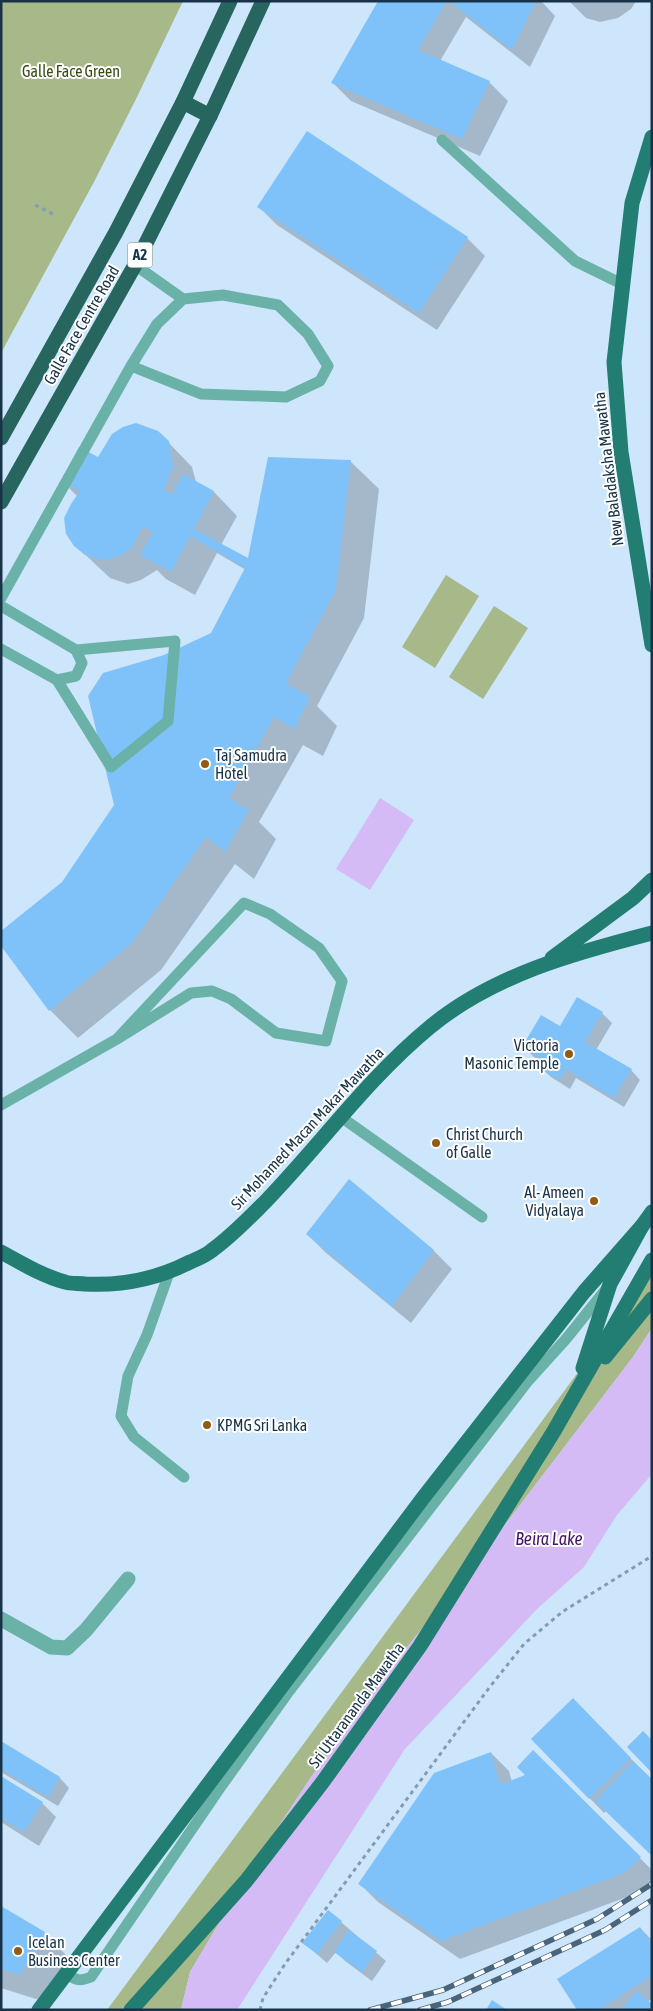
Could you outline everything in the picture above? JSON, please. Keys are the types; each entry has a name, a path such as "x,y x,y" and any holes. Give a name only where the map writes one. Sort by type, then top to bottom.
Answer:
{"highway":[{"name":"Galle Face Centre Road","path":"1,438 116,232 183,102 230,1"},
{"name":"Galle Face Centre Road","path":"1,502 135,265 210,116 264,1"},
{"path":"183,102 210,116"}],"main road":[{"name":"New Baladaksha Mawatha","path":"652,137 632,203 614,362 620,452 652,645"},
{"name":"Sir Mohamed Macan Makar Mawatha","path":"544,963 633,898 652,880"},
{"name":"Sir Mohamed Macan Makar Mawatha","path":"1,1252 32,1268 66,1282 108,1285 139,1281 169,1273 211,1252 243,1224 293,1172 377,1077 431,1026 458,1006 484,991 544,963 652,933"},
{"name":"Sri Uttarananda Mawatha","path":"574,1396 610,1284 642,1226 652,1212"},
{"path":"39,2010 68,1974 423,1498 584,1292 642,1226"},
{"name":"Sri Uttarananda Mawatha","path":"131,2010 246,1881 322,1783 420,1646 554,1431 652,1260"},
{"path":"574,1396 652,1299"}],"street":[{"path":"1,1619 51,1647 67,1648 86,1630 128,1579"}],"lane":[{"path":"442,140 574,261 622,284"},
{"path":"135,265 183,299"},
{"path":"1,598 131,366 157,324 183,299 223,295 278,305 308,334 328,366 320,381 286,397 201,394 131,366"},
{"path":"1,606 76,650 82,663 76,676 57,680"},
{"path":"1,649 57,680 111,767 168,721 175,641 76,650"},
{"path":"1,1104 117,1039 191,992 212,991 231,999 276,1033 326,1041 342,981 318,948 270,914 244,903 117,1039"},
{"path":"341,1117 482,1217"},
{"path":"169,1273 147,1335 128,1376 121,1416 134,1437 184,1477"},
{"path":"68,1974 74,1979 83,1981 91,1977 220,1788 287,1694 528,1381 566,1339 610,1284"}],"path":[{"path":"35,205 53,214"},
{"path":"260,2010 263,1998 284,1964 489,1688 524,1644 562,1612 652,1556"}],"green space":[{"name":"Galle Face Green","path":"1,1 183,1 94,182 1,353"},
{"path":"446,575 479,596 435,668 402,647"},
{"path":"494,606 528,628 483,699 449,677"},
{"path":"652,1272 652,1328 633,1357 481,1556 403,1652 311,1777 254,1864 190,1972 181,2010 107,2010"}],"water":[{"path":"380,798 414,820 370,890 336,869"},
{"name":"Beira Lake","path":"652,1328 652,1474 617,1515 584,1567 537,1609 405,1749 237,2010 181,2010 190,1972 254,1864 311,1777 403,1652 481,1556 633,1357"}],"building":[{"path":"378,1 447,1 418,50 490,81 462,139 331,83"},
{"path":"449,1 536,1 512,50"},
{"path":"307,131 468,237 419,313 257,207"},
{"name":"Taj Samudra Hotel","path":"136,423 158,431 169,441 173,466 164,490 172,495 183,474 214,491 194,529 248,558 268,457 351,460 336,590 286,683 310,697 294,729 274,717 229,798 249,810 225,852 206,837 133,942 49,1011 1,946 1,931 62,882 114,805 88,696 103,673 164,655 211,633 245,568 190,536 171,572 140,555 153,532 143,527 132,548 117,557 104,560 85,555 74,546 66,534 64,518 80,491 61,481 79,447 98,457 112,434 123,427"},
{"name":"Victoria Masonic Temple","path":"577,997 603,1012 585,1042 632,1069 614,1098 566,1069 560,1080 539,1068 544,1060 522,1047 541,1015 560,1026"},
{"path":"349,1179 434,1250 392,1306 306,1234"},
{"path":"573,1698 631,1758 589,1799 531,1739"},
{"path":"643,1731 652,1740 652,1773 627,1747"},
{"path":"1,1741 60,1777 48,1797 1,1769"},
{"path":"533,1750 641,1857 624,1873 441,1941 358,1884 434,1773 491,1752 500,1785 525,1775 517,1767"},
{"path":"633,1761 652,1779 652,1856 595,1801"},
{"path":"1,1776 43,1802 24,1832 1,1818"},
{"name":"Icelan Business Center","path":"1,1906 45,1932 20,1975 1,1969"},
{"path":"328,1910 342,1921 317,1954 302,1943"},
{"path":"640,1927 652,1944 652,1976 598,2010 577,2010 557,1979"},
{"path":"349,1930 377,1951 362,1972 334,1952"},
{"path":"637,1991 652,2004 652,2010 621,2010"},
{"path":"492,2000 507,2010 486,2010"}],"railway":[{"path":"370,2010 443,1990 597,1919 652,1884"},
{"path":"420,2010 448,2002 605,1930 652,1900"}],"place":[{"name":"Taj Samudra Hotel","path":"205,764"},
{"name":"Victoria Masonic Temple","path":"569,1054"},
{"name":"Christ Church of Galle","path":"436,1143"},
{"name":"Al- Ameen Vidyalaya","path":"594,1201"},
{"name":"KPMG Sri Lanka","path":"207,1425"},
{"name":"Icelan Business Center","path":"18,1951"}]}
